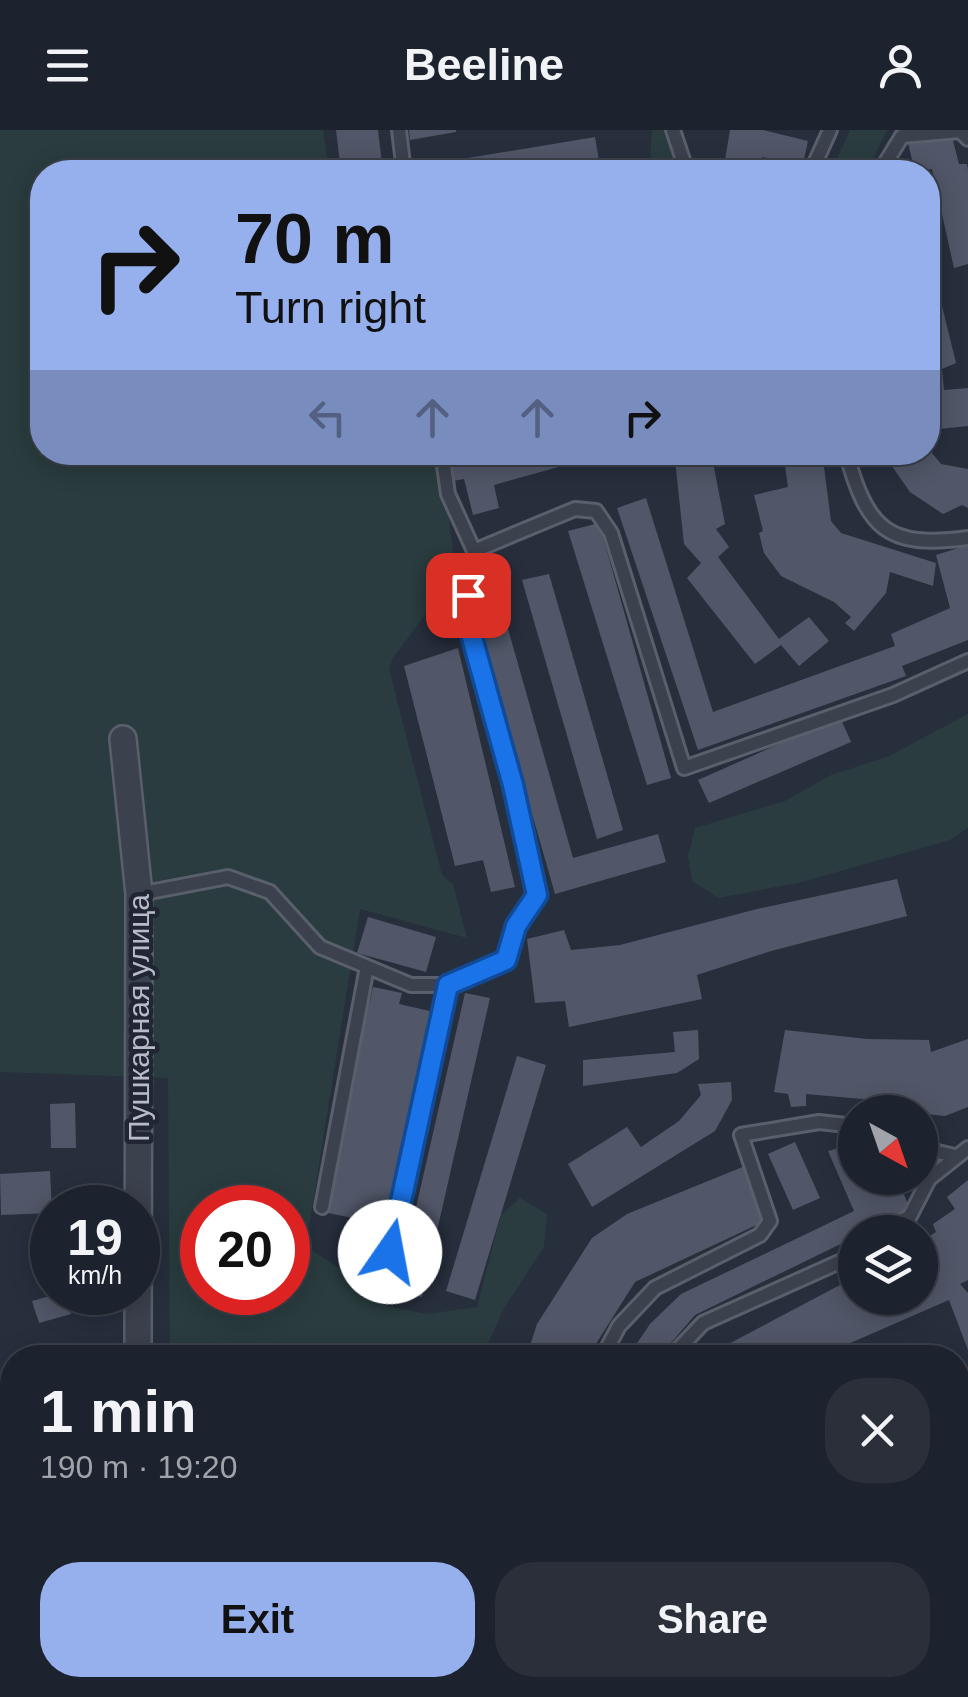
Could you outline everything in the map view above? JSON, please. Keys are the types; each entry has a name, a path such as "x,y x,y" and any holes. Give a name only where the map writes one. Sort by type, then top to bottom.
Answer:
{"street":[{"name":"Пушкарная улица","path":"123,739 139,894 138,1345"}],"lane":[{"path":"399,130 403,160"},
{"path":"672,130 682,160"},
{"path":"816,160 830,130"},
{"path":"887,160 902,136 960,131 968,140"},
{"path":"139,894 228,876 270,892 320,947 411,986 448,985 506,960 516,926 537,895 513,785 468,617 474,551 448,494 444,465"},
{"path":"850,465 866,510 893,535 924,544 968,538"},
{"path":"474,551 575,509 596,512 610,533 684,768 893,695 968,661"},
{"path":"322,1207 367,968"},
{"path":"390,1252 448,985"},
{"path":"609,1345 620,1326 656,1288 760,1234 770,1221 741,1134 819,1122 838,1124"},
{"path":"911,1215 929,1180 968,1148"},
{"path":"938,1152 955,1156"},
{"path":"682,1345 703,1322 838,1262"}],"shaded area":[{"path":"0,130 323,130 327,160 30,160 30,465 442,465 456,573 393,658 389,669 442,875 453,884 467,938 360,909 310,1221 310,1185 180,1185 180,1315 310,1315 310,1249 364,1285 386,1306 427,1314 477,1307 501,1215 520,1198 547,1214 544,1247 503,1310 487,1345 170,1345 168,1078 0,1072"},
{"path":"652,130 666,130 676,160 650,160"},
{"path":"850,130 887,130 873,160 836,160"},
{"path":"968,714 968,828 950,840 798,883 719,898 692,881 688,856 695,828 785,801 831,775 889,756"}],"building":[{"path":"336,130 378,130 382,160 340,160"},
{"path":"409,130 456,130 456,132 410,140"},
{"path":"730,130 763,130 808,141 804,160 725,160"},
{"path":"595,137 599,160 456,160"},
{"path":"952,137 959,164 967,164 968,264 954,268 940,205 940,160 912,160 908,143"},
{"path":"940,298 956,363 942,369 944,390 968,388 968,426 940,429"},
{"path":"940,463 968,469 968,508 962,505 943,514 910,492 891,465"},
{"path":"451,465 566,465 494,485 499,508 473,515 464,479 453,481"},
{"path":"676,465 714,465 725,524 716,529 729,547 718,557 779,639 809,617 829,641 799,666 781,645 755,664 687,578 701,563 684,544"},
{"path":"785,465 824,465 831,521 841,533 936,563 933,586 890,572 886,593 854,631 845,623 851,617 834,602 781,576 764,553 754,495 788,487"},
{"path":"646,498 713,712 895,646 891,634 950,608 936,555 968,545 968,640 902,666 906,676 698,750 617,508"},
{"path":"599,523 671,778 647,785 568,531"},
{"path":"549,574 623,830 597,839 522,580"},
{"path":"499,597 573,858 658,834 666,862 555,894 472,604"},
{"path":"458,648 515,887 491,892 483,860 455,866 404,666"},
{"path":"840,717 851,742 709,803 698,780"},
{"path":"897,879 907,916 771,951 697,975 702,999 569,1027 565,1001 535,1003 527,939 564,930 571,950 620,945 757,909"},
{"path":"368,917 436,937 426,972 357,953"},
{"path":"373,987 402,993 399,1004 434,1012 382,1244 348,1237 353,1218 323,1212"},
{"path":"465,993 490,998 422,1297 397,1291"},
{"path":"698,1030 699,1059 677,1073 583,1086 583,1060 675,1052 673,1032"},
{"path":"785,1030 867,1039 929,1040 931,1052 968,1039 968,1107 945,1116 938,1115 938,1095 806,1094 806,1106 791,1107 788,1094 774,1092"},
{"path":"517,1056 546,1065 475,1300 446,1291"},
{"path":"731,1082 732,1100 715,1131 592,1207 568,1164 627,1127 641,1147 679,1121 701,1095 698,1084"},
{"path":"75,1103 76,1148 51,1148 50,1104"},
{"path":"795,1142 820,1198 793,1210 768,1154"},
{"path":"838,1148 838,1174 828,1151"},
{"path":"745,1166 763,1222 635,1282 595,1345 530,1345 537,1324 592,1238 627,1214"},
{"path":"50,1171 51,1185 30,1185 30,1214 1,1215 0,1174"},
{"path":"968,1180 968,1280 960,1284 968,1293 968,1345 949,1300 938,1305 938,1221 955,1209 947,1197"},
{"path":"847,1195 904,1195 910,1210 900,1215 846,1215 854,1211"},
{"path":"838,1219 838,1245 695,1315 669,1345 636,1345 650,1324 681,1294"},
{"path":"838,1286 838,1315 915,1315 846,1345 727,1345"},
{"path":"36,1315 67,1315 39,1323"}],"route":[{"path":"390,1252 448,985 506,960 516,926 537,895 513,785 471,634 468,595"}]}
